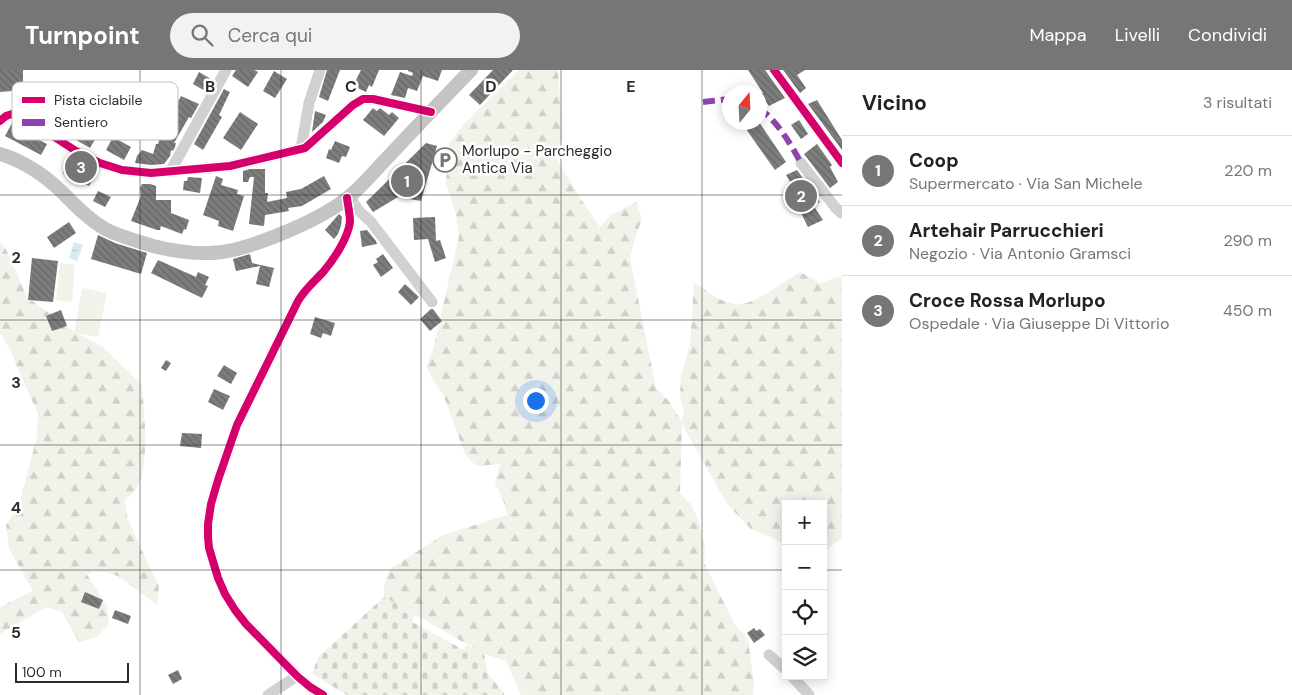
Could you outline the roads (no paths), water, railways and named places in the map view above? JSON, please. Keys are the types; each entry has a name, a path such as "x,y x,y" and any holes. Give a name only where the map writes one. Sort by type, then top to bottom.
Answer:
{"main road":[{"path":"0,154 20,162 42,176 86,215 107,229 139,242 184,252 215,254 232,251 250,246 302,224 348,197 468,71"}],"street":[{"path":"170,172 226,70"},
{"path":"301,149 309,103 320,70"},
{"path":"774,70 842,163"},
{"path":"59,140 95,161 116,169 142,173 170,172 230,166 305,148 353,105 363,99 373,99 431,112"},
{"path":"0,121 8,114 12,114"},
{"path":"802,163 834,207 842,211"},
{"path":"348,197 356,208 371,222 432,302"},
{"path":"323,695 310,688 296,676 246,624 230,602 218,578 212,557 208,537 208,524 211,504 218,480 237,425 298,301 304,291 333,259 349,227 348,197"},
{"path":"769,655 782,666"},
{"path":"268,695 296,676"},
{"path":"796,680 809,695"}],"water":[{"path":"74,242 83,245 77,261 69,258"}],"place":[{"name":"Morlupo - Parcheggio Antica Via","path":"445,160"},
{"name":"Croce Rossa Morlupo","path":"81,167"},
{"name":"Coop","path":"407,181"},
{"name":"Artehair Parrucchieri","path":"801,196"}]}
